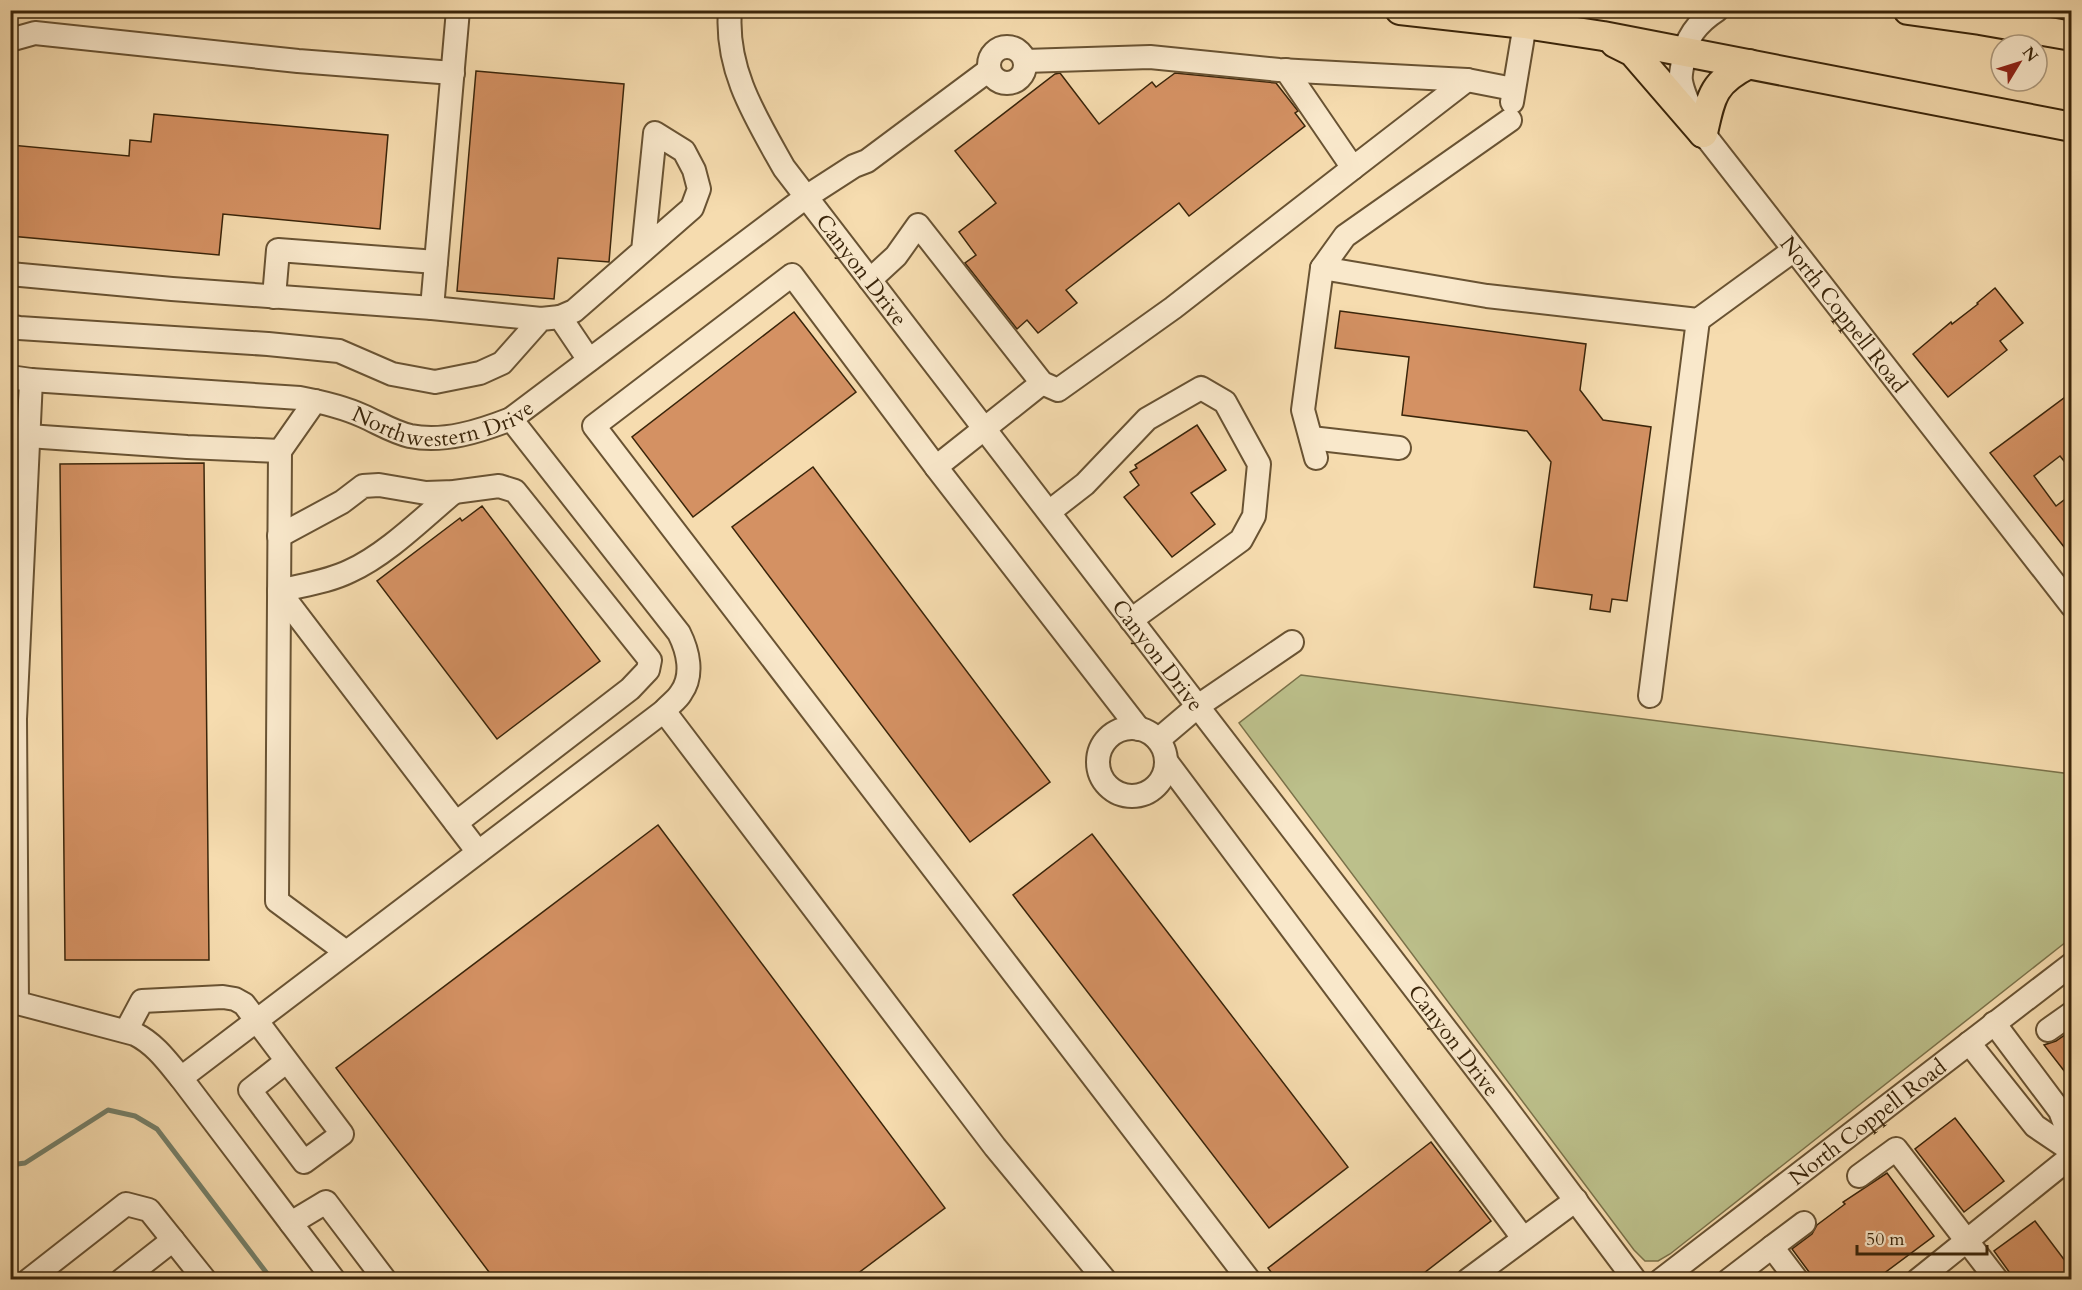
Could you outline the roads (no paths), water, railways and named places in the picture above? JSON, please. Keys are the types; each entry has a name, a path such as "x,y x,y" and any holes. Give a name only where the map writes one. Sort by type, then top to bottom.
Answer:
{"main road":[{"path":"1401,10 1525,24 1602,36 2072,127"},
{"path":"1908,10 2072,36"},
{"path":"1602,36 1634,52 1703,133"},
{"path":"1703,133 1710,101 1719,85 1729,74 1749,64"}],"street":[{"path":"432,308 458,10"},
{"name":"Canyon Drive","path":"730,10 731,52 742,89 784,168 1198,706 1635,1280"},
{"name":"North Coppell Road","path":"1717,10 1702,20 1691,33 1683,51 1681,80 1703,133 2072,606"},
{"path":"1399,448 1313,448 1303,410 1322,268 1345,236 1512,104 1525,24"},
{"path":"10,40 36,33 298,61 453,73"},
{"name":"Northwestern Drive","path":"21,378 300,398 337,406 389,429 412,436 450,436 480,431 511,419 806,197 867,160 989,70 991,56 1000,47 1006,46 1018,50 1025,61 1150,57 1286,70"},
{"path":"1286,70 1467,80 1512,104"},
{"path":"1286,70 1353,168"},
{"path":"870,280 896,256 918,225 1042,383 1058,390 1173,308 1467,80"},
{"path":"273,297 278,250 436,262"},
{"path":"1322,268 1487,296 1698,320 1794,250"},
{"path":"10,274 551,318 574,311 644,251"},
{"path":"1249,1280 594,426 792,275 936,467 1154,743 1522,1238"},
{"path":"551,318 589,360"},
{"path":"10,326 339,351 392,374 435,382 480,373 502,363 551,318"},
{"path":"1650,696 1698,320"},
{"path":"21,378 28,436 13,719 14,1002 126,1031 146,1040 181,1078 334,1280"},
{"path":"936,467 983,427 1042,383"},
{"path":"1049,512 1085,484 1147,419 1201,388 1224,402 1259,464 1254,516 1241,540 1131,620"},
{"path":"315,401 280,450 277,901 346,952"},
{"path":"181,1078 664,711 682,692 688,662 686,648 679,633 511,419"},
{"path":"28,436 187,447 280,450"},
{"path":"279,536 342,501 363,486 379,484 426,493 499,486 515,490 650,660 648,670 630,689 456,823"},
{"path":"279,591 352,571 400,538 454,492"},
{"path":"279,591 478,852"},
{"path":"1154,743 1198,706 1292,642"},
{"path":"664,711 996,1147 1105,1280"},
{"name":"North Coppell Road","path":"1661,1280 2072,964"},
{"path":"126,1031 141,1001 223,997 235,999 244,1004 287,1061"},
{"path":"2048,1030 2072,1013"},
{"path":"1994,1023 2060,1111 2072,1143"},
{"path":"1969,1043 2035,1126 2072,1151"},
{"path":"1859,1176 1896,1149 1997,1280"},
{"path":"1918,1280 2072,1156"},
{"path":"1468,1280 1576,1200"},
{"path":"291,1223 326,1202 385,1280"},
{"path":"29,1280 126,1204 149,1210 205,1280"},
{"path":"1729,1280 1804,1223"},
{"path":"122,1280 173,1240"},
{"path":"1772,1247 1797,1280"}],"waterway":[{"path":"10,1165 25,1163 108,1110 135,1116 157,1129 272,1280"}]}
